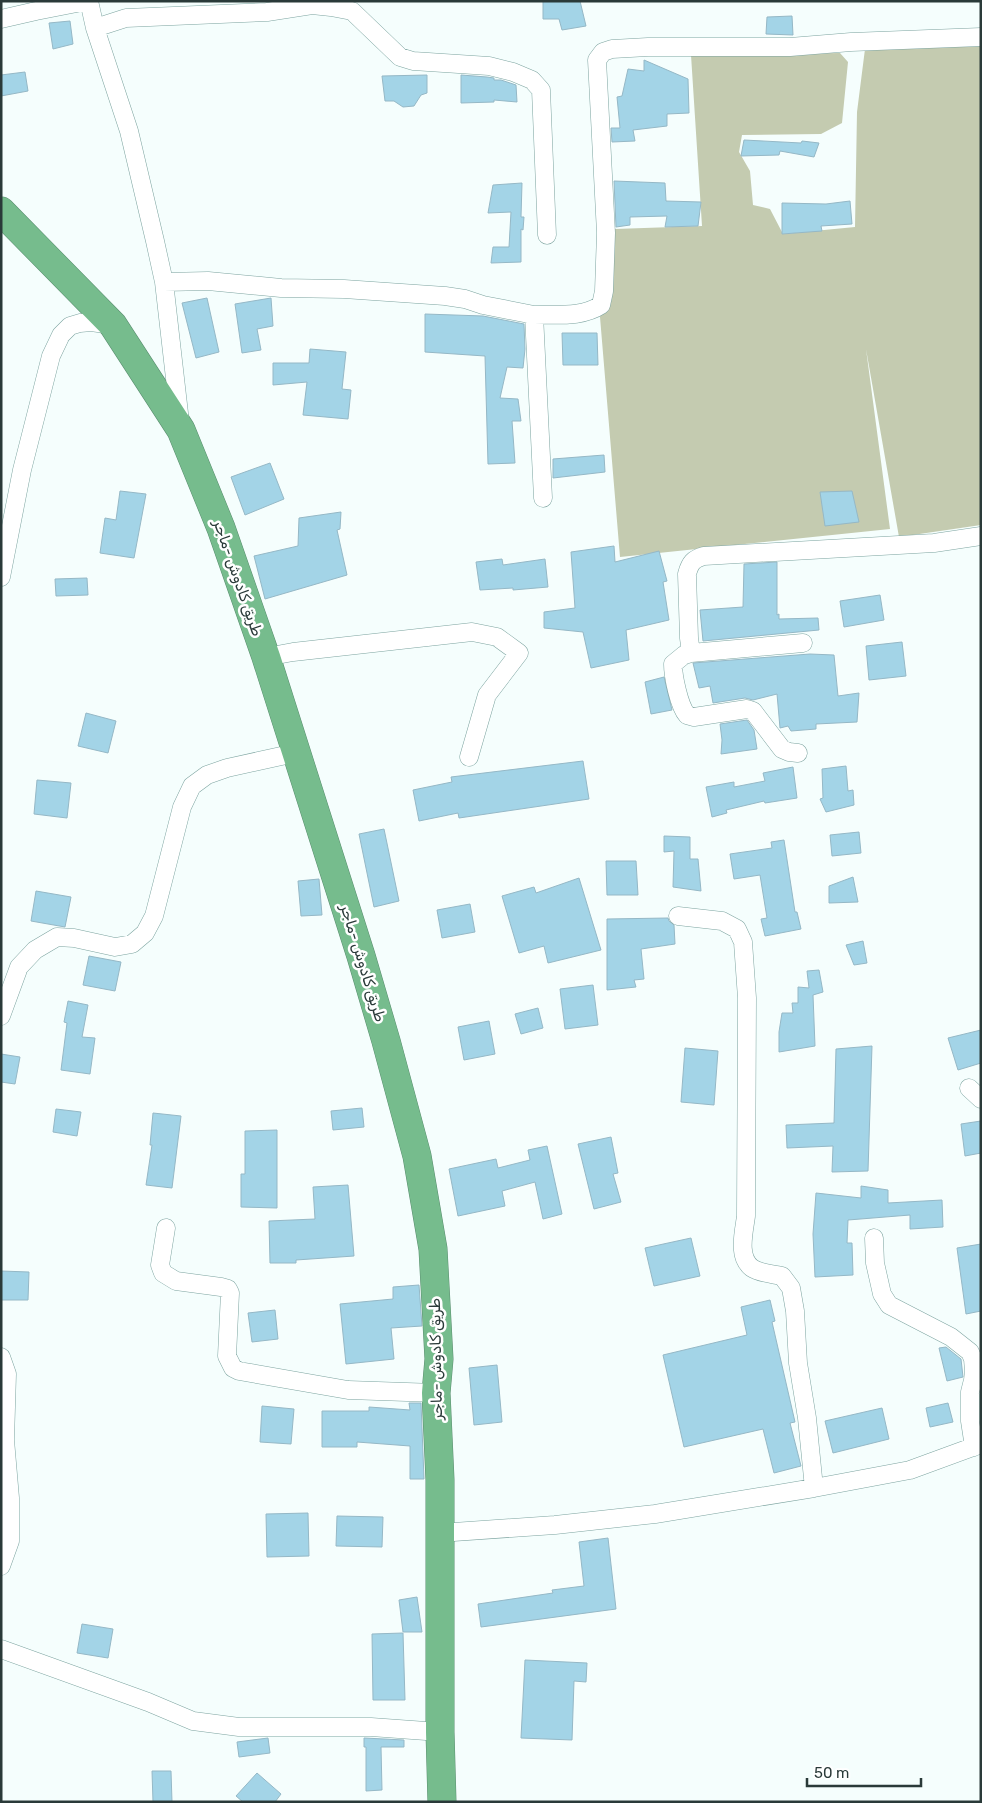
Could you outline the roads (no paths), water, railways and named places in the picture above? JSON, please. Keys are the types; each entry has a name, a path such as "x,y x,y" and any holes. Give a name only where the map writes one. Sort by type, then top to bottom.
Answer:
{"highway":[{"name":"طريق كادوش -ماجر","path":"1,211 113,325 181,430 221,528 266,657 386,1041 417,1156 433,1249 439,1359 436,1393 440,1480 440,1732 442,1802"}],"street":[{"path":"1,19 88,1 128,131 164,282 181,430"},
{"path":"95,28 126,18 267,12 291,5 312,5 352,11 400,57 413,61 489,66 513,72 532,80 541,90 547,235"},
{"path":"164,282 208,282 281,288 344,289 445,296 534,314 581,314 592,311 601,305 604,291 606,233 597,60 603,52 612,49 648,47 790,47 851,42 981,37"},
{"path":"534,314 543,498"},
{"path":"1,577 22,470 51,356 61,335 70,326 92,322 113,325"},
{"path":"691,653 687,574 690,565 695,559 704,556 934,542 981,536"},
{"path":"266,657 472,632 497,637 519,653 487,695 469,757"},
{"path":"798,753 789,752 782,748 753,710 747,709 694,717 687,715 682,706 673,672 673,664 684,655 691,653 803,643"},
{"path":"1,1016 19,967 35,950 57,937 74,938 115,947 132,944 145,933 154,916 182,807 192,786 207,775 227,768 296,753"},
{"path":"678,916 722,922 737,929 743,942 747,1007 746,1216 742,1249 745,1261 752,1268 782,1276 790,1288 795,1312 798,1363 807,1418 814,1488"},
{"path":"166,1228 160,1265 163,1272 176,1281 221,1287 228,1289 230,1293 227,1356 233,1368 239,1371 348,1390 436,1393"},
{"path":"439,1533 555,1525 655,1514 910,1470 978,1445 970,1421 970,1392 974,1371 970,1352 951,1337 889,1304 882,1294 874,1263 874,1238"},
{"path":"1,1357 7,1374 5,1440 10,1498 10,1540 1,1566"},
{"path":"1,1649 148,1702 193,1721 239,1727 370,1727 440,1732"}]}
